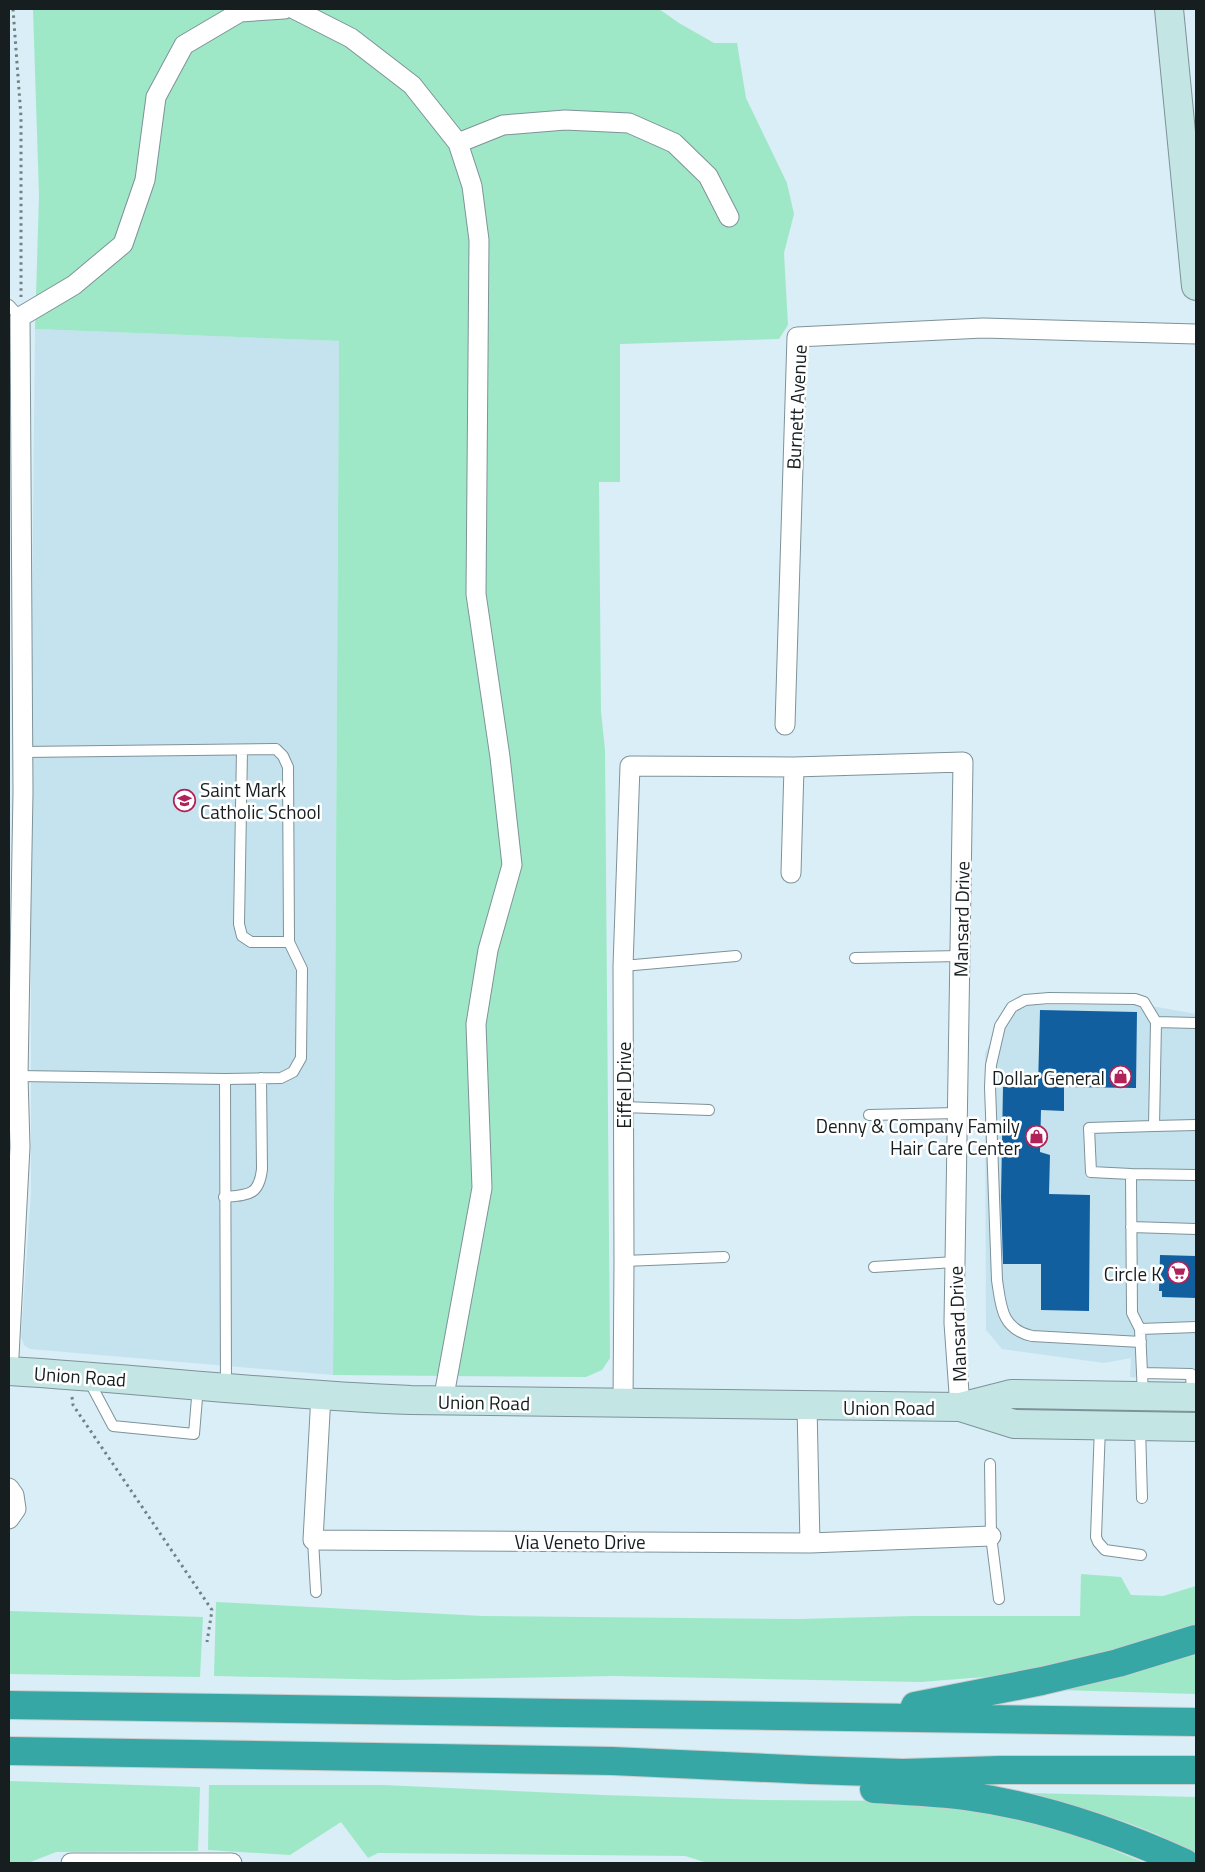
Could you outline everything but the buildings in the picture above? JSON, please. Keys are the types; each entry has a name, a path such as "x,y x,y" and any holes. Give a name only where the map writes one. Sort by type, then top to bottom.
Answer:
{"highway":[{"path":"862,1717 1052,1679 1118,1663 1196,1639"},
{"path":"9,1705 1196,1722"},
{"path":"9,1751 612,1761 903,1773 999,1770 1196,1770"},
{"path":"811,1770 854,1787 966,1796 1033,1809 1098,1828 1185,1863"}],"main road":[{"path":"1169,9 1191,188 1196,286"},
{"name":"Union Road","path":"9,1372 79,1386 198,1385 321,1396 443,1401 960,1407 1011,1394 1143,1384 1194,1397"},
{"name":"Union Road","path":"960,1407 1014,1424 1196,1427"}],"street":[{"path":"9,1356 14,1147 18,1076 23,752 14,311 74,285 123,244 145,180 156,97 184,46 240,12 284,9"},
{"path":"294,9 351,38 412,86 458,143 472,186 479,240 476,594 500,757 512,865 488,950 476,1024 482,1188 443,1401"},
{"path":"458,143 503,126 565,120 629,123 674,143 708,176 729,217"},
{"name":"Burnett Avenue","path":"785,725 797,337 983,328 1196,334"},
{"name":"Mansard Drive","path":"630,766 794,767 963,762 954,1323 960,1407"},
{"name":"Eiffel Drive","path":"622,1404 624,1261 623,966 630,766"},
{"path":"791,874 794,767"},
{"path":"313,1540 321,1396"},
{"path":"807,1406 810,1543"},
{"path":"9,1488 14,1494 16,1510 9,1519"},
{"name":"Via Veneto Drive","path":"313,1540 810,1543 991,1536"},
{"path":"71,1863 232,1863"}],"lane":[{"path":"18,1076 281,1078 292,1072 301,1058 302,969 288,942 288,766 283,756 276,749 23,752"},
{"path":"242,750 239,924 242,936 251,942 288,942"},
{"path":"623,966 736,956"},
{"path":"855,958 961,956"},
{"path":"1141,1342 1022,1334 1002,1314 997,1280 991,1066 1000,1026 1012,1007 1025,1000 1049,998 1135,1000 1144,1002 1156,1022 1154,1126"},
{"path":"1156,1022 1196,1023"},
{"path":"224,1197 244,1196 253,1191 260,1182 262,1169 261,1078"},
{"path":"225,1079 226,1388"},
{"path":"623,1107 709,1110"},
{"path":"869,1115 957,1113"},
{"path":"1196,1126 1089,1128 1091,1172 1196,1175"},
{"path":"1130,1174 1132,1313 1140,1329 1143,1384"},
{"path":"1131,1227 1196,1229"},
{"path":"624,1261 724,1257"},
{"path":"874,1267 955,1262"},
{"path":"1140,1329 1196,1328"},
{"path":"79,1386 113,1426 194,1434 198,1385"},
{"path":"1100,1425 1096,1537 1105,1550 1141,1555"},
{"path":"1140,1426 1142,1498"},
{"path":"990,1464 991,1536 999,1599"},
{"path":"313,1540 316,1592"}],"path":[{"path":"13,9 21,117 14,311"},
{"path":"79,1386 73,1405 212,1610 206,1642"}],"shaded area":[{"name":"Saint Mark Catholic School","path":"35,329 339,341 333,1375 30,1349 24,1345 21,1337 31,1193 31,711"},
{"path":"1021,1005 1146,1005 1196,1014 1196,1381 1130,1377 1131,1358 1104,1363 1002,1349 986,1330 985,1053 1001,1021"}],"green space":[{"path":"33,9 659,9 714,43 737,43 746,98 787,183 794,214 784,253 788,325 779,339 620,344 620,482 599,482 601,711 605,750 610,1358 602,1370 586,1377 333,1375 339,341 35,329 39,195"},
{"path":"1081,1574 1121,1577 1131,1595 1163,1596 1196,1586 1196,1624 1083,1659 1027,1672 921,1682 613,1676 397,1680 214,1676 216,1602 483,1616 799,1619 913,1616 1080,1616"},
{"path":"9,1611 203,1617 200,1677 9,1674"},
{"path":"1196,1653 1196,1694 1060,1690 1097,1682"},
{"path":"9,1781 200,1787 198,1851 56,1852 28,1863 11,1863 9,1861"},
{"path":"209,1785 384,1785 763,1800 906,1801 1004,1816 1051,1828 1084,1838 1145,1863 708,1863 685,1856 378,1853 368,1858 341,1822 290,1855 208,1850"},
{"path":"1030,1793 1196,1797 1196,1854 1159,1835 1117,1819 1074,1806 1033,1797"}],"place":[{"name":"Saint Mark Catholic School","path":"184,800"},
{"name":"Dollar General","path":"1121,1077"},
{"name":"Denny & Company Family Hair Care Center","path":"1036,1136"},
{"name":"Circle K","path":"1178,1273"}]}
